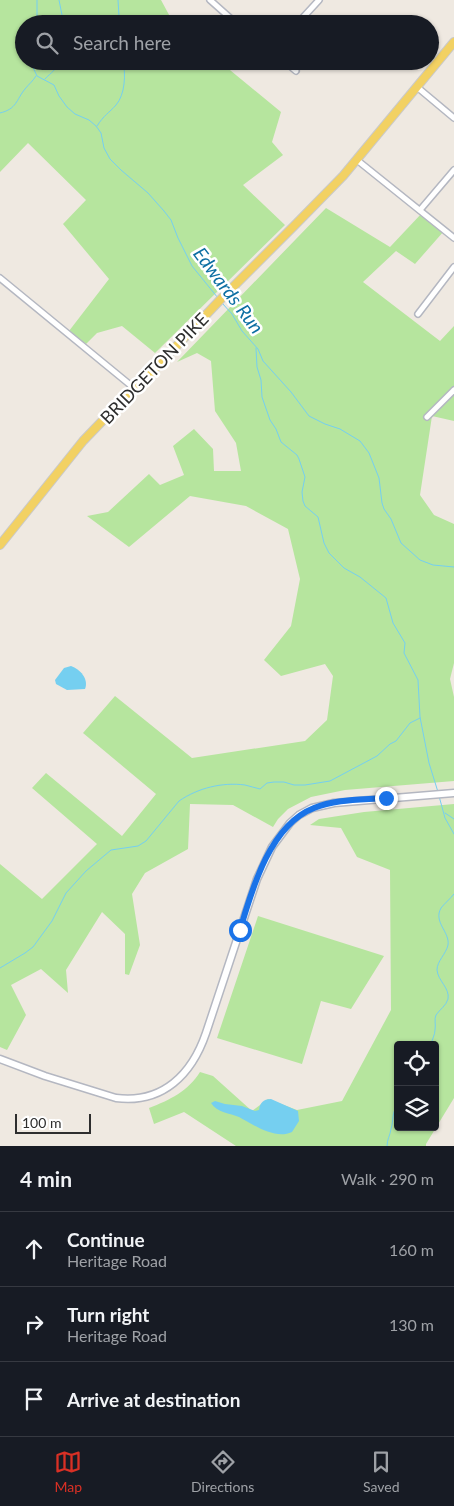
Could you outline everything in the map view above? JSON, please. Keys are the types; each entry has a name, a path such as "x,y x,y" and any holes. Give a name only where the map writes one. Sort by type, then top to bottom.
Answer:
{"main road":[{"name":"BRIDGETON PIKE","path":"439,60 454,42"},
{"name":"BRIDGETON PIKE","path":"0,544 71,455 357,160 430,70"}],"street":[{"path":"210,0 228,15"},
{"path":"305,15 319,0"},
{"path":"416,87 454,118"},
{"path":"357,160 454,238"},
{"path":"420,210 454,170"},
{"path":"418,314 454,267"},
{"path":"0,278 134,388"},
{"path":"427,418 454,390"},
{"path":"0,1059 45,1076 116,1098 143,1098 168,1087 186,1072 197,1055 257,879 272,847 290,823 305,812 326,804 454,793"}],"green space":[{"path":"0,0 161,0 169,15 15,15 15,70 230,70 281,112 272,142 283,155 243,185 285,225 155,353 122,326 97,333 86,344 69,331 109,279 63,224 86,200 28,143 0,172"},
{"path":"326,208 390,247 422,213 444,231 415,264 396,251 363,282 440,341 454,326 454,421 432,416 420,495 434,515 454,524 454,663 450,679 454,697 454,781 345,790 311,797 288,809 273,827 233,805 190,804 188,849 145,873 132,894 140,945 129,975 125,974 125,934 102,912 66,970 68,993 41,969 11,985 26,1015 7,1050 0,1047 0,864 42,899 97,844 32,788 46,773 122,836 156,794 83,733 115,696 192,758 305,741 327,720 333,676 325,664 281,676 264,660 291,626 300,579 288,529 246,506 190,496 129,547 87,516 108,512 149,474 160,485 184,475 173,446 194,429 213,449 214,471 241,471 236,443 215,411 211,361 197,353 177,362"},
{"path":"454,804 454,1098 439,1123 439,1041 394,1041 394,1131 434,1131 426,1146 236,1146 184,1112 154,1124 149,1108 164,1102 184,1090 200,1072 213,1076 252,1111 268,1099 297,1110 342,1101 391,1010 390,870 357,857 341,828 310,825 319,819 364,812"},
{"path":"258,916 384,956 351,1009 321,1001 302,1064 217,1038"}],"water":[{"path":"71,666 78,669 85,678 85,689 67,690 56,684 55,680 64,668"},
{"path":"271,1099 298,1111 299,1121 292,1132 285,1134 272,1133 239,1117 220,1111 211,1103 215,1101 242,1106 255,1111 259,1110 261,1103"}],"waterway":[{"name":"Edwards Run","path":"37,0 37,15"},
{"path":"59,0 62,15"},
{"path":"118,0 119,15"},
{"name":"Edwards Run","path":"34,70 37,76 54,85 67,107 96,126 101,133 104,148 110,159 148,193 171,220 192,266 218,298"},
{"path":"45,79 54,70"},
{"path":"97,126 119,101 123,90 124,70"},
{"path":"0,113 16,104 36,76"},
{"path":"222,303 232,314 242,331 258,349 263,361 291,392 309,416 340,429 360,441 369,453 379,478 384,509 391,519 401,543 420,560 433,565 454,567"},
{"name":"Edwards Run","path":"256,348 262,397 270,420 281,442 297,455 299,459 305,477 302,492 305,506 318,517 324,543 329,553 344,568 360,577 386,598 393,623 405,643 404,653 418,680 420,717 429,763 438,792"},
{"path":"0,968 33,947 52,921 66,893 86,871 111,850 138,846 146,841 179,801 186,796 202,789 228,784 245,785 260,789 267,783 274,782 305,785 330,781 377,756 396,741 410,723 420,718"},
{"name":"Edwards Run","path":"439,796 445,818 454,834"},
{"path":"445,813 454,819"},
{"name":"Edwards Run","path":"432,1041 436,1015 448,999 447,991 439,978 437,970 438,964 448,945 439,913 441,908 454,894"},
{"name":"Edwards Run","path":"387,1146 394,1114"}],"route":[{"path":"240,930 259,872 279,837 294,819 312,808 326,804 386,798"}]}
